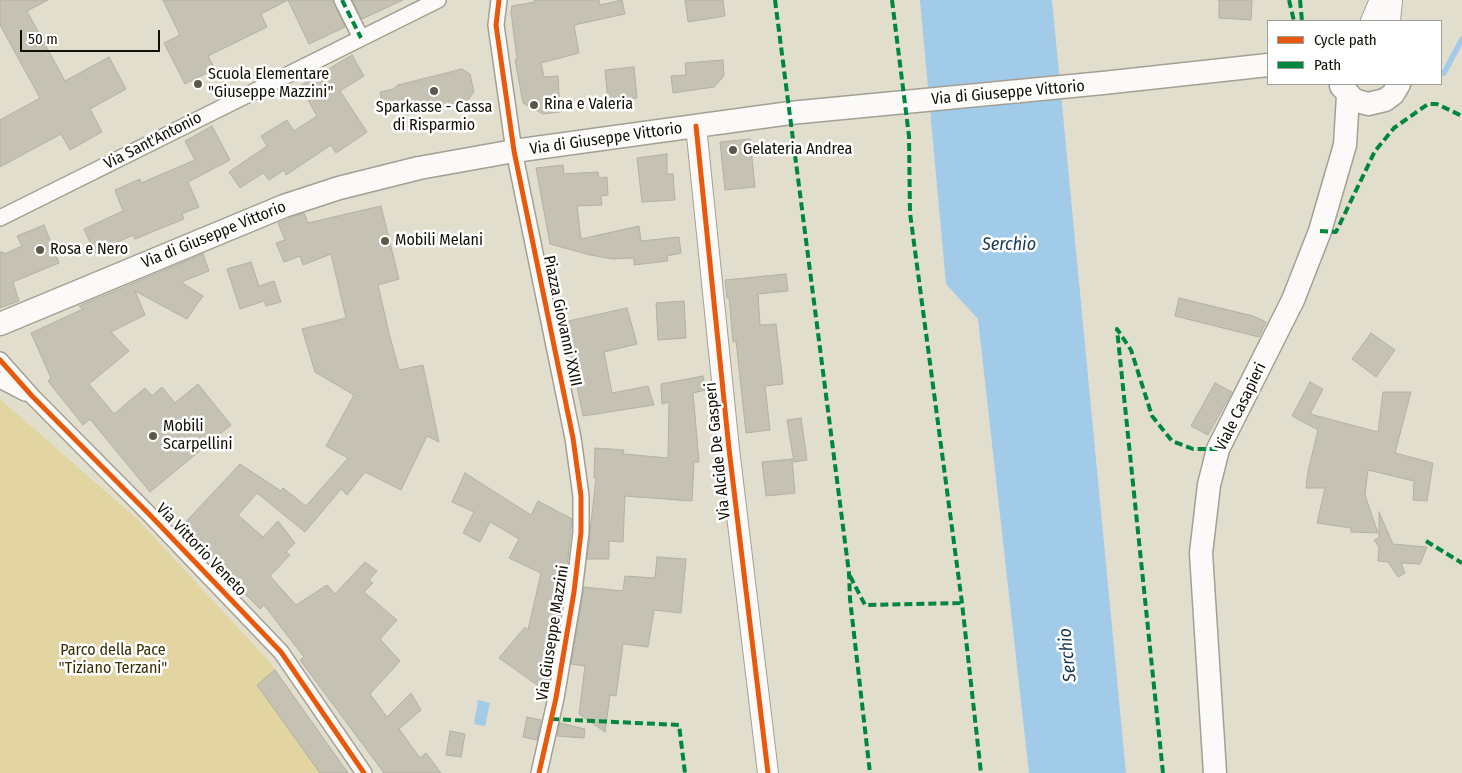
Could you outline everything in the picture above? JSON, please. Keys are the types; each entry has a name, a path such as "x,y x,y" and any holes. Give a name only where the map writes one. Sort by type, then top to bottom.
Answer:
{"main road":[{"name":"Via di Giuseppe Vittorio","path":"0,324 309,198 419,168 514,151 790,113 1103,84 1267,65"},
{"path":"1345,145 1376,104 1393,94 1398,85"},
{"path":"1344,90 1361,103 1376,104"},
{"path":"1344,90 1345,145"},
{"name":"Viale Casapieri","path":"1215,773 1202,554 1209,485 1218,449 1293,300 1304,273 1320,231 1345,145"}],"street":[{"path":"342,0 361,38"},
{"name":"Via Sant'Antonio","path":"0,218 438,0"},
{"name":"Piazza Giovanni XXIII","path":"499,0 496,25 514,151 573,438 581,496"},
{"path":"1371,20 1380,0"},
{"path":"1390,20 1392,0"},
{"name":"Via Alcide De Gasperi","path":"696,126 729,449 768,773"},
{"name":"Via Vittorio Veneto","path":"0,360 32,396 149,514 281,652 364,773"},
{"path":"0,380 32,396"},
{"name":"Via Giuseppe Mazzini","path":"539,773 556,698 574,592 581,532 581,496"}],"green space":[{"name":"Parco della Pace \"Tiziano Terzani\"","path":"0,399 137,519 268,660 348,773 0,773"}],"water":[{"name":"Serchio","path":"920,0 1052,0 1126,773 1029,773 978,319 946,284"},
{"path":"478,700 490,703 485,726 474,724"}],"building":[{"path":"0,0 48,0 27,11 65,81 109,57 126,89 90,109 102,132 70,150 61,134 0,167 0,120 40,98 0,25"},
{"path":"163,0 288,0 261,14 267,27 208,56 215,69 185,84 164,43 180,35"},
{"path":"288,0 333,0 345,27 309,44"},
{"path":"352,0 403,0 362,19"},
{"path":"534,0 599,0 600,5 622,0 625,14 574,25 579,53 541,63 544,77 558,76 560,112 543,114 523,103 515,60 517,59 511,12 512,6 535,2"},
{"path":"685,0 723,0 725,16 688,22"},
{"path":"1219,0 1252,0 1251,20 1219,18"},
{"path":"352,55 364,76 340,91 367,132 336,153 331,145 286,175 284,170 269,180 263,173 240,188 229,172 267,146 261,136 287,120 294,131 317,116 300,86"},
{"path":"723,60 724,76 714,87 673,93 671,76 686,75 685,63"},
{"path":"634,67 637,98 608,101 605,70"},
{"name":"Sparkasse - Cassa di Risparmio","path":"462,69 470,74 474,92 468,100 404,115 395,107 383,109 380,92 393,89 398,85"},
{"path":"212,126 230,160 188,182 199,207 182,214 184,219 135,239 133,235 95,253 84,229 123,211 115,190 140,179 141,183 195,160 185,141"},
{"path":"750,139 755,187 725,190 720,142"},
{"path":"667,154 667,174 673,174 675,200 642,202 637,158"},
{"path":"563,165 564,174 598,172 599,178 607,177 608,195 601,196 602,205 577,206 581,239 639,226 641,241 679,237 681,253 667,256 668,261 634,265 634,258 613,259 550,244 536,168"},
{"path":"381,206 399,279 378,285 389,333 399,370 423,365 439,442 427,436 401,490 365,472 347,495 341,489 305,532 257,493 238,515 263,537 278,521 295,543 286,552 290,555 270,576 296,605 327,585 335,594 365,562 377,571 369,580 373,583 364,592 397,620 380,639 400,661 370,694 387,717 411,693 421,710 399,729 420,758 426,753 441,773 384,773 300,660 304,657 264,605 260,609 235,584 238,580 180,528 240,464 281,491 283,488 306,506 348,458 326,446 354,395 315,372 302,329 346,318 331,254 303,265 300,256 284,262 276,243 285,240 278,223 304,213 308,223"},
{"path":"44,225 59,263 13,282 19,301 0,308 0,252 4,254 22,246 17,236"},
{"path":"203,254 209,271 181,282 203,296 187,319 135,291 145,315 111,332 129,351 89,384 114,414 145,388 152,396 162,387 175,403 198,384 231,425 150,492 90,419 83,425 48,381 51,378 31,333 83,309 79,306"},
{"path":"251,262 259,286 274,281 281,302 266,306 264,301 240,309 227,269"},
{"path":"786,274 788,291 758,294 760,325 776,324 783,384 765,386 770,430 746,433 736,341 733,342 729,297 727,298 725,280"},
{"path":"1179,298 1253,316 1266,322 1259,337 1175,316"},
{"path":"684,301 686,338 658,340 656,303"},
{"path":"627,308 637,344 604,352 612,393 648,386 654,405 583,416 564,322"},
{"path":"1371,333 1395,350 1376,377 1352,359"},
{"path":"703,376 706,390 693,393 699,462 694,462 692,501 625,496 623,542 609,541 609,559 587,559 596,478 594,478 595,448 624,450 623,454 668,458 669,402 662,404 661,384"},
{"path":"1310,382 1323,389 1310,414 1378,432 1383,392 1411,392 1395,453 1433,463 1427,501 1413,500 1414,481 1368,470 1365,495 1378,533 1351,532 1351,528 1317,523 1325,488 1306,488 1318,430 1292,416"},
{"path":"1215,383 1232,392 1208,435 1191,426"},
{"path":"801,418 807,460 794,462 787,420"},
{"path":"792,459 795,493 766,496 762,462"},
{"path":"465,473 531,515 538,501 572,519 563,585 565,586 565,591 547,692 499,658 525,627 528,630 541,573 509,558 519,539 490,522 480,542 463,533 474,512 452,502"},
{"path":"1379,512 1393,544 1427,547 1420,564 1401,563 1405,573 1398,577 1388,562 1378,561 1379,547 1374,540 1379,538"},
{"path":"657,557 686,559 681,613 654,610 648,647 623,644 616,696 610,695 605,732 579,714 585,666 571,664 584,587 623,591 625,576 655,578"},
{"path":"275,670 348,773 320,773 257,685"},
{"path":"527,717 541,720 537,740 523,737"},
{"path":"560,723 585,729 584,738 557,736"},
{"path":"450,731 465,734 461,757 446,755"}],"waterway":[{"path":"1444,73 1462,39"}],"marked path":[{"path":"342,0 361,38"},
{"path":"775,0 849,573 850,599 870,773"},
{"path":"892,0 909,136 910,213 962,603 981,773"},
{"path":"1289,0 1294,20"},
{"path":"1300,0 1302,20"},
{"path":"1320,231 1336,232 1375,151 1394,128 1428,104 1437,104 1462,116"},
{"path":"1163,773 1117,329 1131,350 1152,416 1172,441 1193,449 1218,449"},
{"path":"1426,541 1462,563"},
{"path":"850,576 865,605 962,603"},
{"path":"551,719 679,725 685,773"}],"cycle path":[{"path":"499,0 496,25 514,151 573,438 581,496 581,532 574,592 556,698 539,773"},
{"path":"696,126 729,449 768,773"},
{"path":"0,360 32,396 149,514 281,652 364,773"}],"place":[{"name":"Scuola Elementare \"Giuseppe Mazzini\"","path":"198,84"},
{"name":"Sparkasse - Cassa di Risparmio","path":"434,91"},
{"name":"Rina e Valeria","path":"534,105"},
{"name":"Gelateria Andrea","path":"733,150"},
{"name":"Mobili Melani","path":"385,241"},
{"name":"Rosa e Nero","path":"40,250"},
{"name":"Mobili Scarpellini","path":"153,436"}]}
